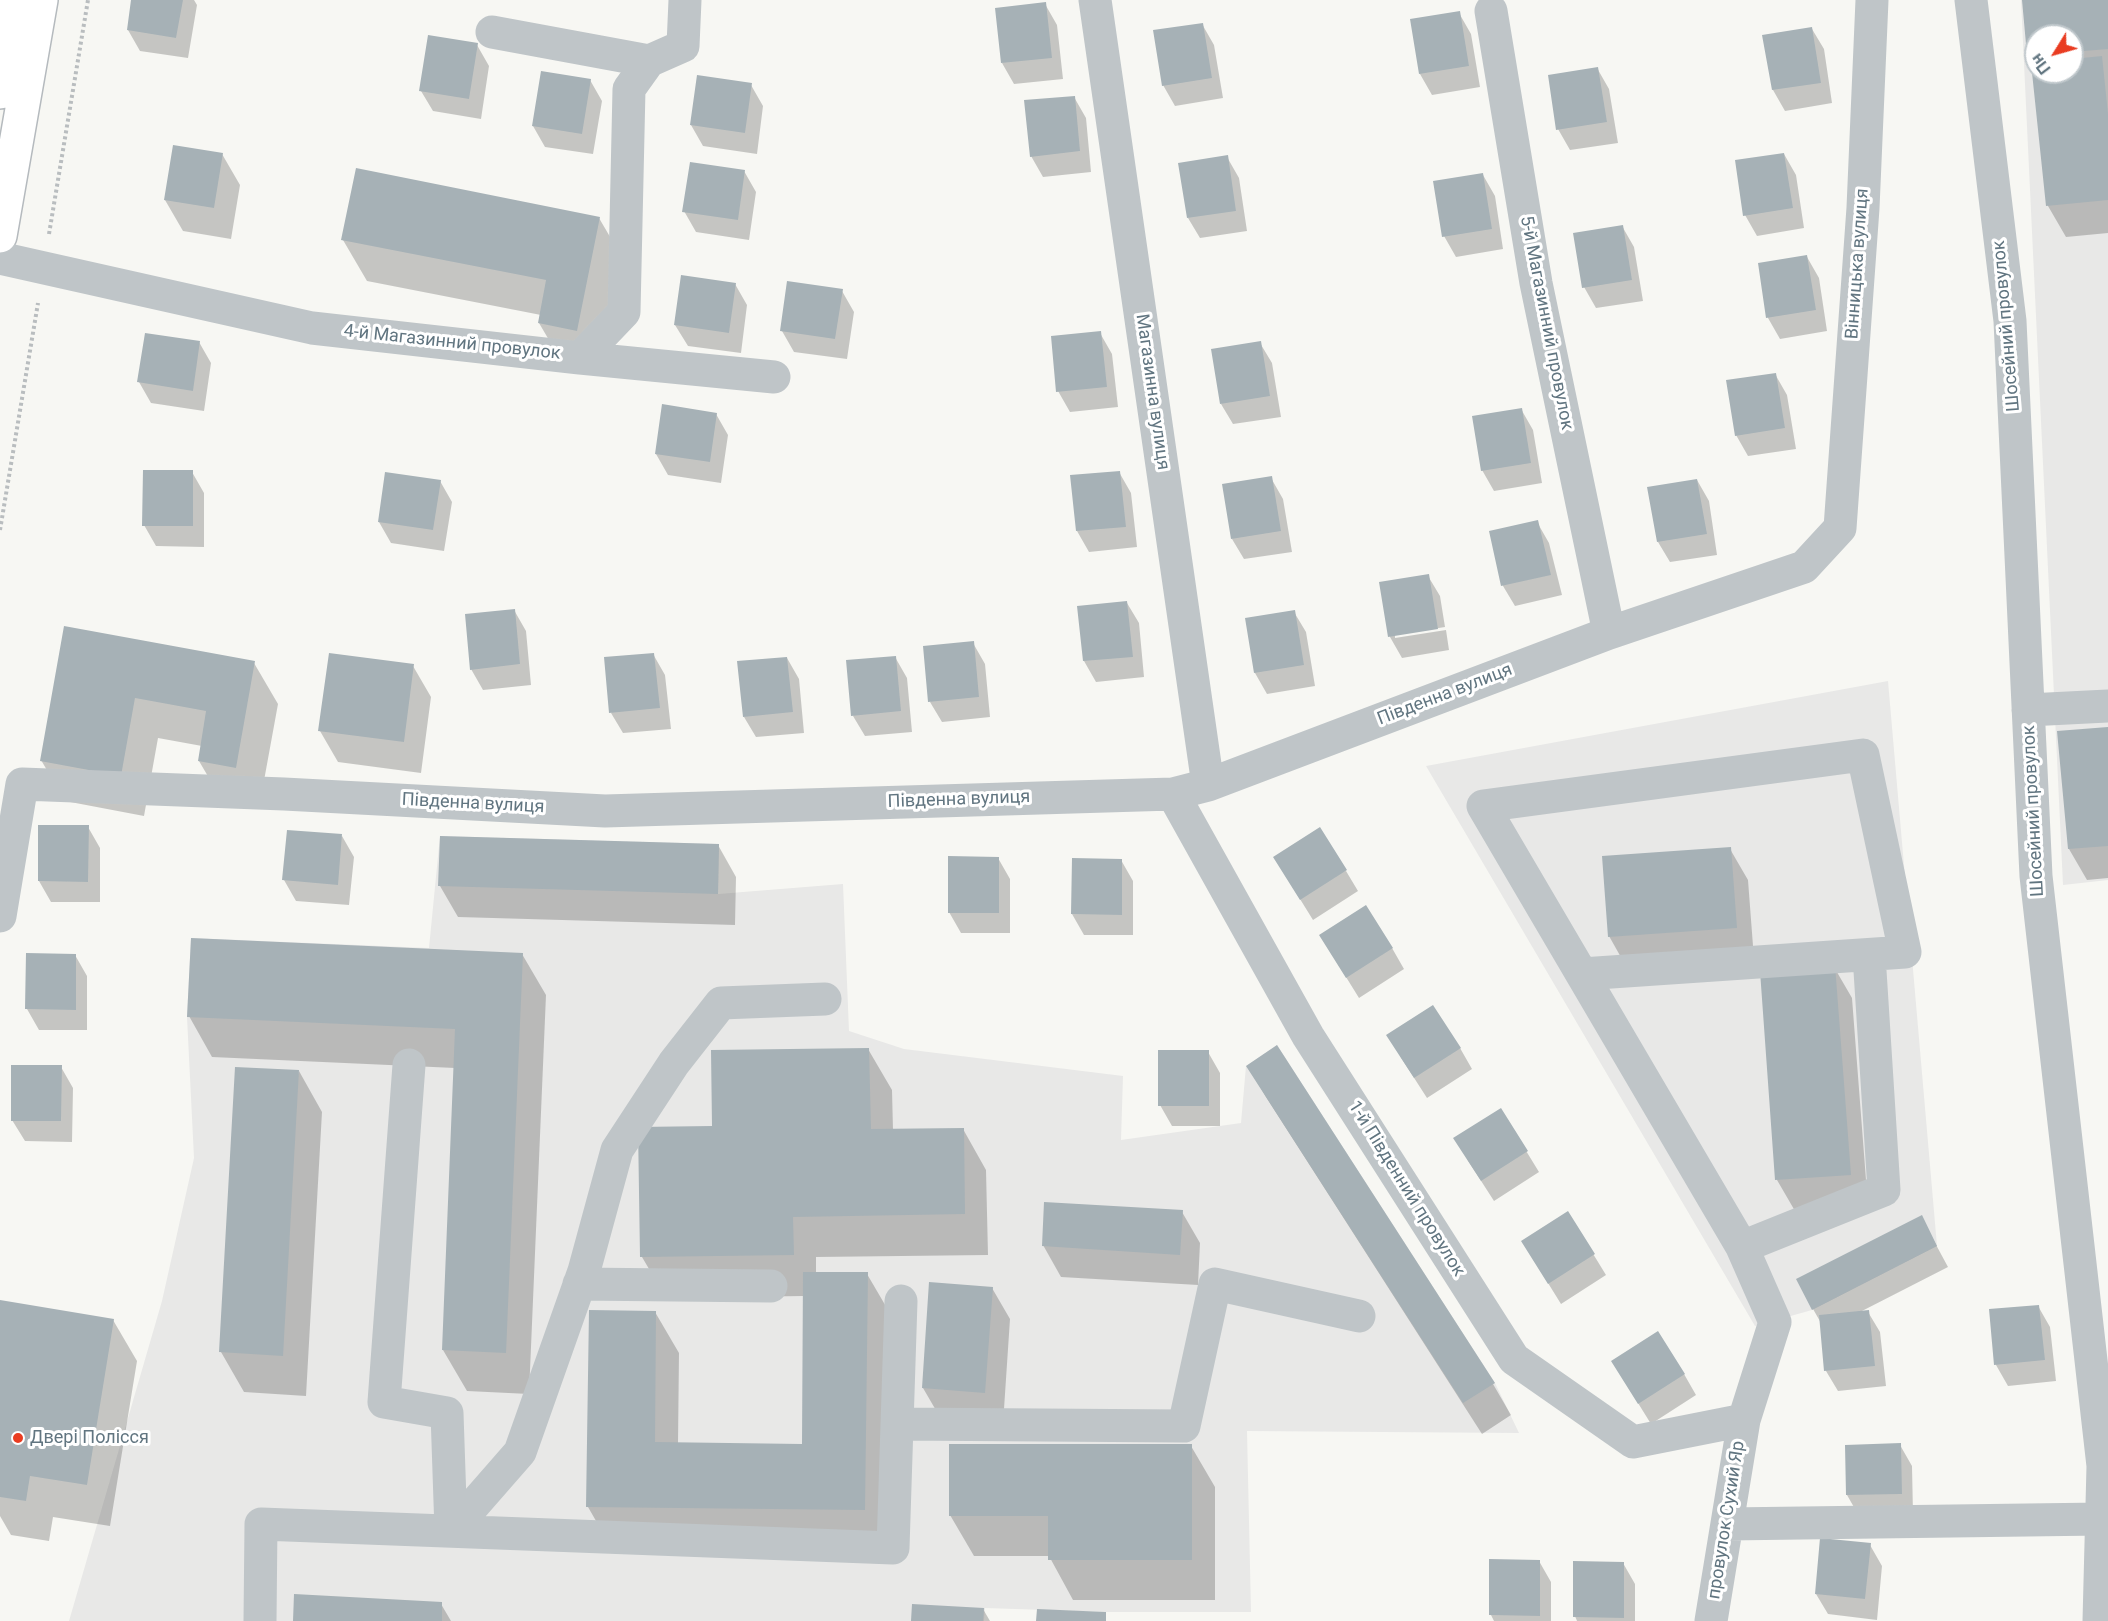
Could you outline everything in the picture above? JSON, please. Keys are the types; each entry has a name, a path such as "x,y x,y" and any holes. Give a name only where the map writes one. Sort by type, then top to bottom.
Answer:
{"main road":[{"path":"0,92 15,0"},
{"path":"0,236 41,0"}],"street":[{"path":"492,32 649,61 683,46 685,0"},
{"name":"Магазинна вулиця","path":"1095,0 1208,785"},
{"name":"Вінницька вулиця","path":"1840,528 1863,208 1872,0"},
{"name":"Шосейний провулок","path":"1971,0 2010,321 2036,876 2103,1466 2099,1621"},
{"name":"5-й Магазинний провулок","path":"1491,11 1536,283 1609,633"},
{"name":"4-й Магазинний провулок","path":"0,258 312,328 580,358 624,312 629,89 649,61"},
{"path":"580,358 774,376"},
{"name":"Південна вулиця","path":"0,916 21,784 284,794 605,811 1173,794 1208,785 1609,633 1804,567 1840,528"},
{"path":"2028,710 2108,706"},
{"name":"провулок Сухий Яр","path":"1711,1621 1744,1420 1775,1322 1742,1247 1483,807 1863,755 1905,952 1869,955"},
{"name":"1-й Південний провулок","path":"1173,794 1308,1036 1514,1359 1633,1442 1744,1420"},
{"path":"1582,974 1869,955 1884,1190 1742,1247"},
{"path":"451,1531 520,1452 579,1284 617,1149 674,1063 721,1003 825,999"},
{"path":"409,1065 384,1402 447,1413 451,1531"},
{"path":"579,1284 771,1286"},
{"path":"897,1424 1184,1426 1215,1284 1359,1316"},
{"path":"260,1621 261,1524 894,1548 901,1301"},
{"path":"1727,1524 2102,1520"}],"shaded area":[{"path":"2021,0 2108,0 2108,880 2063,885 2025,84 2084,84 2084,24 2024,24 2024,63"},
{"path":"1888,681 1937,1246 1812,1310 1755,1326 1426,766"},
{"path":"440,836 719,844 718,894 843,884 849,1031 904,1049 1123,1076 1121,1140 1241,1123 1246,1066 1277,1045 1495,1383 1519,1433 1247,1431 1251,1612 1106,1612 985,1608 984,1621 69,1621 162,1301 194,1158 187,1017 191,938 429,948"}],"building":[{"path":"131,0 183,0 176,38 127,30"},
{"path":"2022,0 2108,0 2108,49 2084,51 2084,24 2024,24"},
{"path":"1046,2 1052,58 1001,63 995,8"},
{"path":"1460,11 1469,66 1419,74 1410,19"},
{"path":"1203,23 1212,78 1162,86 1153,30"},
{"path":"1812,27 1821,83 1772,90 1762,35"},
{"path":"428,35 478,43 469,99 419,91"},
{"path":"2102,56 2108,114 2108,200 2046,206 2033,84 2084,84 2084,58"},
{"path":"1598,67 1607,122 1556,130 1548,75"},
{"path":"541,71 591,79 582,134 532,126"},
{"path":"697,75 752,83 745,133 690,125"},
{"path":"1075,96 1080,151 1030,157 1024,100"},
{"path":"173,145 223,153 214,208 164,200"},
{"path":"1784,153 1793,208 1743,216 1735,160"},
{"path":"1228,155 1236,211 1187,218 1178,163"},
{"path":"690,162 745,170 738,220 682,212"},
{"path":"356,168 600,217 577,331 538,323 546,280 341,240"},
{"path":"1483,173 1492,229 1442,237 1433,181"},
{"path":"1623,225 1632,280 1582,288 1573,233"},
{"path":"1807,255 1816,310 1766,318 1758,263"},
{"path":"681,275 736,283 729,333 674,325"},
{"path":"787,281 843,289 835,339 780,331"},
{"path":"1101,331 1107,387 1056,392 1051,336"},
{"path":"145,333 200,341 193,391 137,382"},
{"path":"1261,341 1270,396 1220,404 1211,349"},
{"path":"1776,373 1785,428 1735,436 1726,380"},
{"path":"662,404 717,413 710,462 655,454"},
{"path":"1522,408 1531,463 1481,471 1472,416"},
{"path":"143,470 193,470 193,526 142,526"},
{"path":"1120,471 1126,527 1076,531 1070,475"},
{"path":"385,472 441,480 433,530 378,522"},
{"path":"1272,476 1281,531 1231,539 1222,484"},
{"path":"1697,479 1707,534 1657,542 1647,487"},
{"path":"1538,520 1551,575 1501,586 1489,531"},
{"path":"1429,574 1438,629 1388,637 1379,582"},
{"path":"1127,601 1133,657 1083,661 1077,606"},
{"path":"515,609 520,664 470,670 465,614"},
{"path":"1295,610 1304,665 1254,673 1245,618"},
{"path":"64,626 255,661 236,768 198,761 206,711 135,698 121,776 40,761"},
{"path":"974,641 979,697 928,702 923,646"},
{"path":"329,653 414,664 404,742 318,731"},
{"path":"654,653 660,708 609,713 604,657"},
{"path":"896,656 901,711 851,716 846,660"},
{"path":"787,657 793,712 743,717 737,661"},
{"path":"2108,727 2108,846 2068,849 2057,731"},
{"path":"38,825 89,825 88,882 38,881"},
{"path":"1320,827 1347,870 1300,900 1273,857"},
{"path":"287,830 342,834 338,885 282,880"},
{"path":"440,836 719,844 718,894 438,886"},
{"path":"1731,847 1737,928 1608,937 1602,856"},
{"path":"948,856 999,857 999,913 948,913"},
{"path":"1072,858 1122,859 1122,915 1071,914"},
{"path":"1366,905 1393,948 1346,978 1319,935"},
{"path":"191,938 523,953 506,1353 442,1350 455,1029 187,1017"},
{"path":"26,953 76,954 76,1010 25,1009"},
{"path":"1835,965 1851,1175 1775,1180 1760,971"},
{"path":"1433,1005 1461,1048 1414,1078 1386,1035"},
{"path":"1277,1045 1495,1383 1463,1403 1246,1066"},
{"path":"869,1048 871,1129 964,1128 965,1214 793,1217 794,1255 640,1257 638,1127 712,1126 711,1050"},
{"path":"1158,1050 1209,1050 1209,1106 1158,1106"},
{"path":"11,1065 62,1065 61,1121 11,1121"},
{"path":"235,1067 299,1070 283,1356 219,1352"},
{"path":"1501,1108 1528,1151 1481,1181 1453,1138"},
{"path":"1044,1202 1183,1210 1180,1255 1042,1246"},
{"path":"1568,1211 1595,1254 1548,1284 1521,1241"},
{"path":"1922,1215 1937,1246 1812,1310 1796,1279"},
{"path":"803,1272 868,1272 865,1510 586,1507 589,1310 656,1311 655,1442 802,1444"},
{"path":"929,1282 993,1287 985,1393 922,1388"},
{"path":"0,1300 114,1319 87,1485 30,1476 26,1501 0,1497"},
{"path":"2039,1305 2045,1360 1994,1365 1989,1309"},
{"path":"1869,1310 1875,1366 1824,1371 1819,1315"},
{"path":"1658,1331 1685,1374 1638,1404 1611,1361"},
{"path":"1901,1443 1902,1494 1846,1495 1845,1445"},
{"path":"949,1444 1192,1444 1192,1560 1048,1560 1048,1516 949,1516"},
{"path":"1820,1538 1871,1543 1865,1599 1815,1594"},
{"path":"1489,1559 1540,1560 1540,1616 1489,1615"},
{"path":"1573,1561 1624,1562 1624,1618 1573,1617"},
{"path":"294,1594 442,1602 442,1621 293,1621"},
{"path":"912,1604 984,1608 983,1621 911,1621"},
{"path":"1037,1609 1106,1612 1106,1621 1036,1621"}],"place":[{"name":"Двері Полісся","path":"18,1438"}]}
